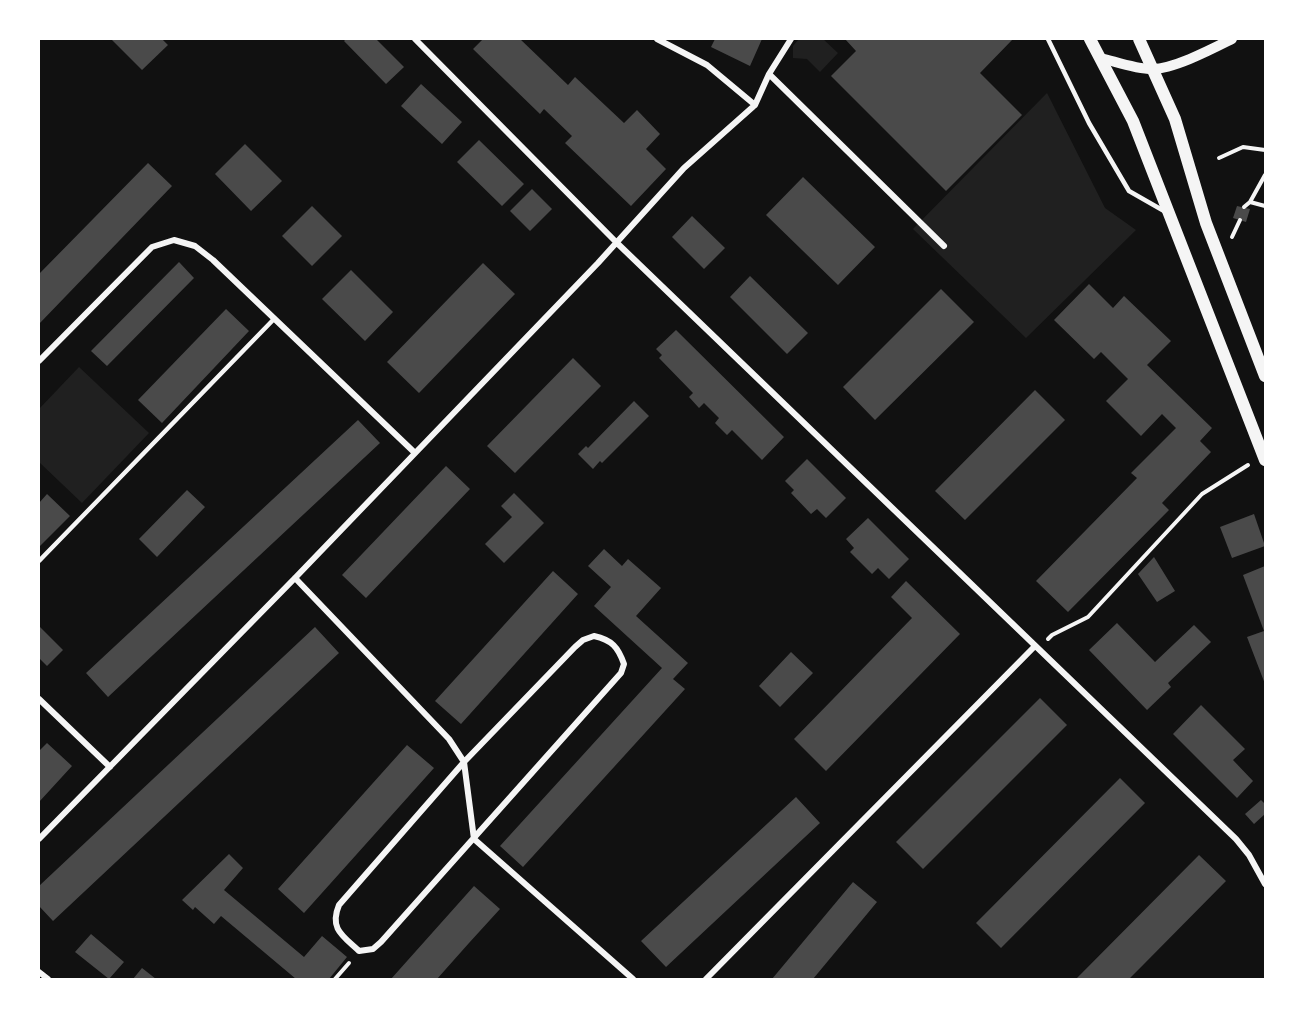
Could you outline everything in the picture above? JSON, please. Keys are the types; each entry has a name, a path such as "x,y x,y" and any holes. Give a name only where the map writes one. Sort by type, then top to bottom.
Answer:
{"main road":[{"path":"1090,39 1133,122 1265,460"},
{"path":"1139,39 1175,119 1206,224 1265,376"}],"street":[{"path":"415,39 617,243 1236,839 1249,855 1265,884"},
{"path":"657,39 708,65 755,105"},
{"path":"39,839 295,578 617,243 684,168 755,105 769,74 791,39"},
{"path":"1101,58 1153,69 1191,58 1232,39"},
{"path":"769,74 944,246"},
{"path":"39,361 152,247 174,240 195,246 213,260 415,453"},
{"path":"295,578 449,739 464,762 474,839 633,979"},
{"path":"594,636 614,644 624,664 621,673 474,839 374,949 359,951 337,928 335,913 339,905 464,762 583,640 594,636"},
{"path":"706,979 1036,648"},
{"path":"39,699 110,767"},
{"path":"39,972 48,979"}],"lane":[{"path":"1048,39 1093,130 1129,190 1171,215"},
{"path":"39,561 274,319"}],"path":[{"path":"1219,158 1243,147 1265,150"},
{"path":"1244,207 1250,202 1265,175"},
{"path":"1250,202 1265,206"},
{"path":"1232,237 1240,220"},
{"path":"1036,648 1052,634 1088,617 1202,494 1249,465"}],"shaded area":[{"path":"799,39 823,39 838,53 820,72 807,59 793,58 793,46"},
{"path":"1047,93 1105,208 1136,230 1026,338 913,229"},
{"path":"79,367 149,433 82,503 39,462 39,409"}],"building":[{"path":"111,39 162,39 168,45 142,70"},
{"path":"346,39 376,39 404,67 386,84 344,41"},
{"path":"483,39 520,39 568,85 575,77 624,123 637,110 660,134 646,149 666,169 631,206 565,143 572,136 544,109 540,114 473,49"},
{"path":"715,39 762,39 750,66 711,47"},
{"path":"845,39 1013,39 980,73 1022,115 946,191 831,76 856,51"},
{"path":"421,84 462,122 442,144 401,106"},
{"path":"479,140 524,184 502,206 457,162"},
{"path":"245,144 282,181 251,211 215,174"},
{"path":"148,163 172,186 39,324 39,274"},
{"path":"803,177 875,247 838,285 766,215"},
{"path":"532,189 552,209 530,231 510,211"},
{"path":"312,206 342,236 312,266 282,236"},
{"path":"1237,206 1250,209 1246,222 1233,218"},
{"path":"692,216 725,248 704,269 672,237"},
{"path":"179,262 194,278 107,366 91,351"},
{"path":"483,263 515,294 419,393 387,362"},
{"path":"351,270 393,312 365,341 322,299"},
{"path":"750,276 808,333 787,354 730,297"},
{"path":"1089,284 1113,308 1124,296 1171,341 1147,365 1212,428 1200,441 1211,452 1162,503 1169,510 1068,612 1036,581 1137,478 1131,473 1176,428 1162,414 1141,436 1106,401 1128,379 1101,352 1094,359 1054,320"},
{"path":"941,289 974,322 875,420 843,387"},
{"path":"226,309 249,331 162,423 138,400"},
{"path":"676,330 784,437 762,460 732,430 727,435 715,423 719,418 704,403 699,408 689,397 693,393 659,358 662,355 656,349"},
{"path":"573,358 601,386 515,473 487,446"},
{"path":"1035,390 1065,420 965,520 935,491"},
{"path":"634,401 649,416 602,463 600,461 593,469 578,454 586,446 588,448"},
{"path":"358,420 380,443 108,697 86,673"},
{"path":"807,459 846,498 826,518 817,509 811,514 791,493 794,490 785,481"},
{"path":"446,466 470,489 366,598 342,575"},
{"path":"187,490 205,507 157,557 139,539"},
{"path":"514,493 544,523 504,563 485,544 512,517 501,506"},
{"path":"47,494 70,516 39,547 39,503"},
{"path":"1254,514 1265,546 1232,558 1220,527"},
{"path":"868,518 909,559 889,579 878,568 872,574 850,552 854,548 846,539"},
{"path":"604,549 622,566 628,559 661,588 636,616 688,663 673,679 685,689 523,867 500,846 662,668 594,606 611,587 588,566"},
{"path":"1154,557 1175,591 1157,602 1138,574"},
{"path":"1265,566 1265,684 1247,637 1264,631 1243,575"},
{"path":"553,571 578,594 461,724 435,701"},
{"path":"906,581 960,634 826,771 794,739 912,618 891,597"},
{"path":"1117,623 1155,662 1194,625 1211,642 1168,683 1171,687 1147,710 1089,650"},
{"path":"39,626 63,650 47,666 39,658"},
{"path":"315,627 339,653 53,921 39,906 39,886"},
{"path":"791,652 813,673 780,707 759,686"},
{"path":"1040,698 1067,725 923,869 896,842"},
{"path":"1201,705 1245,749 1233,760 1253,781 1237,798 1173,734"},
{"path":"47,743 72,766 39,802 39,751"},
{"path":"407,745 434,768 304,913 278,889"},
{"path":"1120,778 1145,803 1001,948 976,923"},
{"path":"796,797 820,823 666,967 641,941"},
{"path":"1261,800 1265,804 1265,814 1254,824 1245,814"},
{"path":"229,854 243,868 224,890 304,957 322,936 347,957 329,979 296,979 221,916 214,924 195,907 193,910 182,900"},
{"path":"1199,855 1226,881 1144,964 1129,979 1076,979"},
{"path":"853,882 877,902 813,979 772,979"},
{"path":"474,886 500,909 437,979 391,979"},
{"path":"91,934 124,962 109,979 75,952"},
{"path":"142,968 156,979 133,979"}]}
